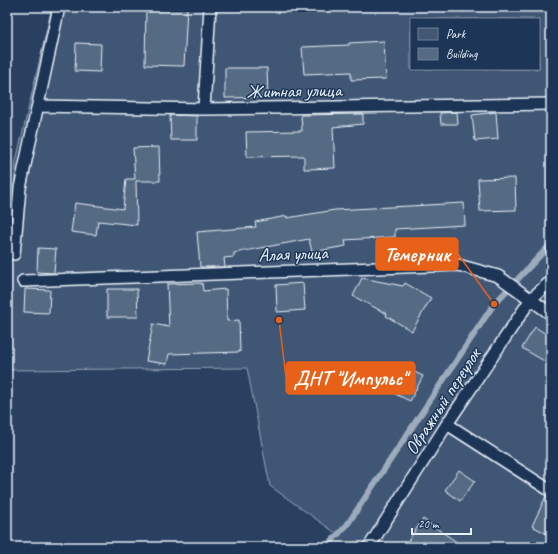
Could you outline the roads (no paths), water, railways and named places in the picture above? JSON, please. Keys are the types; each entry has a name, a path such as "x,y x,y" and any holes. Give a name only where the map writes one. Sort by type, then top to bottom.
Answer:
{"lane":[{"path":"14,254 20,188 59,7"},
{"path":"204,109 210,7"},
{"name":"Житная улица","path":"38,106 204,109 551,104"},
{"name":"Алая улица","path":"23,281 458,265 498,276 551,314"},
{"name":"Овражный переулок","path":"369,547 447,424 531,299 551,281"},
{"path":"447,424 551,491"}],"waterway":[{"path":"326,547 347,525 494,304 551,244"}],"place":[{"name":"Темерник","path":"494,304"},
{"name":"ДНТ \"Импульс\"","path":"279,320"}]}
